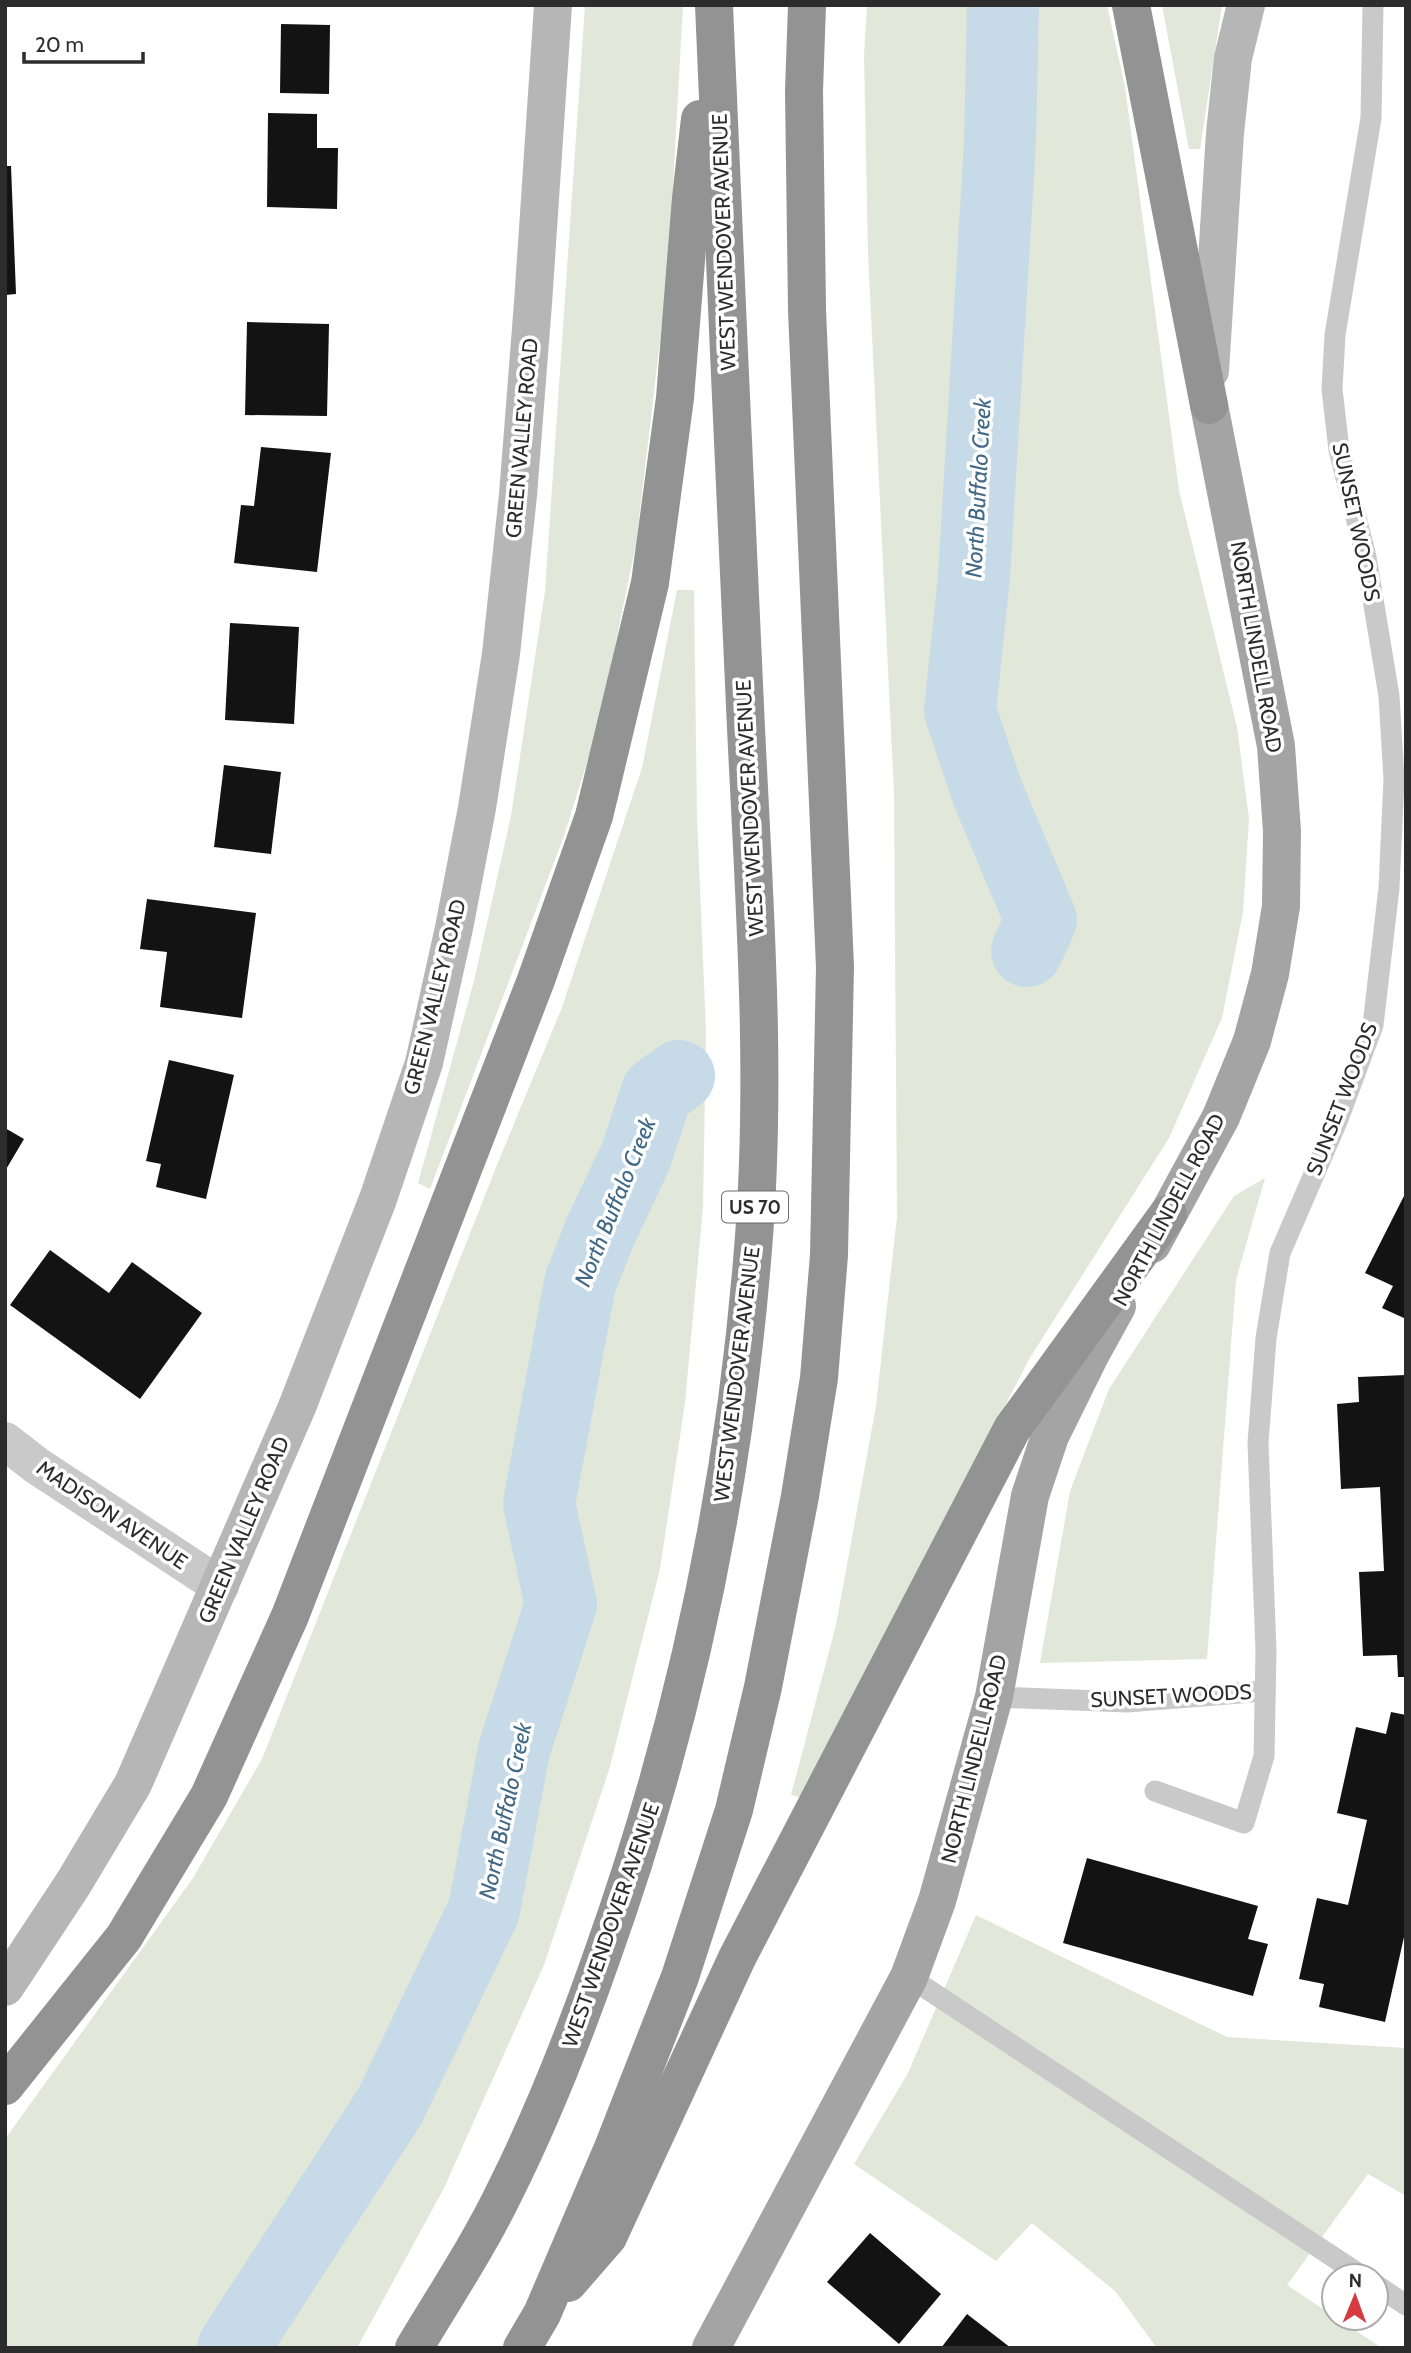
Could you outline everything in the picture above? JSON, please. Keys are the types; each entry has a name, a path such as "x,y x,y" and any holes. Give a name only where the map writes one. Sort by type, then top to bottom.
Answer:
{"highway":[{"path":"5,2086 124,1937 209,1796 290,1616 536,980 594,816 650,583 675,398 691,198 713,5"},
{"name":"WEST WENDOVER AVENUE","path":"414,2348 504,2193 571,2043 626,1890 664,1768 699,1625 722,1506 738,1383 754,1247 758,1126 758,976 713,5"},
{"path":"522,2348 542,2314 613,2148 680,1977 734,1810 763,1687 787,1564 818,1378 829,1255 835,967 807,310 804,91 807,5"},
{"path":"1131,5 1209,405"},
{"path":"542,2314 608,2237 737,1958 1012,1429 1168,1214"}],"main road":[{"name":"GREEN VALLEY ROAD","path":"5,1987 73,1884 133,1784 297,1407 378,1199 424,1063 477,808 501,654 518,495 552,5"},
{"name":"NORTH LINDELL ROAD","path":"718,2345 909,1977 937,1901 994,1697 1030,1496 1051,1436 1090,1355 1221,1117 1252,1041 1270,974 1281,906 1282,831 1276,746 1209,405 1212,305 1225,133 1233,58 1246,5"}],"street":[{"name":"MADISON AVENUE","path":"5,1441 36,1465 220,1586"}],"lane":[{"name":"SUNSET WOODS","path":"1155,1791 1244,1823 1264,1756 1266,1651 1258,1443 1266,1338 1280,1253 1338,1119 1373,1025 1389,888 1394,779 1389,696 1366,557 1339,450 1332,389 1335,335 1371,118 1373,5"},
{"name":"SUNSET WOODS","path":"994,1697 1127,1702 1265,1691"},
{"path":"909,1977 1341,2262"},
{"path":"1390,2294 1406,2305"}],"shaded area":[{"path":"585,5 683,5 668,274 636,544 599,724 564,836 430,1189 418,1183 474,981 511,816 545,591"},
{"path":"867,5 1107,5 1125,87 1179,490 1237,727 1249,819 1243,912 1222,1018 1169,1138 1028,1361 804,1798 791,1795 836,1625 876,1406 897,1217 894,794 868,252 864,55"},
{"path":"1162,5 1222,5 1200,149 1189,149"},
{"path":"677,590 694,590 697,817 706,1031 703,1207 685,1403 660,1569 609,1770 544,1965 444,2188 357,2348 5,2348 5,2139 193,1878 262,1759 561,1010 642,768"},
{"path":"1265,1178 1236,1280 1207,1659 1040,1663 1070,1491 1109,1389 1234,1196"},
{"path":"976,1915 1227,2037 1406,2048 1406,2196 1368,2174 1287,2285 1320,2307 1320,2332 1358,2332 1382,2348 1157,2348 1115,2291 1032,2223 996,2261 854,2164 908,2073"}],"building":[{"path":"281,24 330,25 329,94 280,93"},
{"path":"268,113 317,114 317,148 338,148 337,209 267,207"},
{"path":"5,166 11,166 16,294 5,295"},
{"path":"247,322 329,324 327,416 245,415"},
{"path":"261,447 331,453 317,572 234,563 241,505 254,506"},
{"path":"230,623 299,627 294,724 225,720"},
{"path":"224,765 281,772 271,854 214,847"},
{"path":"147,899 256,913 242,1018 160,1007 167,952 140,949"},
{"path":"169,1060 234,1075 206,1199 156,1187 161,1164 146,1161"},
{"path":"5,1128 24,1139 5,1171"},
{"path":"1406,1192 1406,1319 1382,1308 1393,1286 1365,1273"},
{"path":"50,1250 109,1293 132,1262 202,1313 140,1399 10,1305"},
{"path":"1406,1375 1406,1677 1398,1677 1397,1655 1363,1656 1359,1572 1384,1571 1380,1487 1341,1489 1337,1404 1359,1402 1358,1377"},
{"path":"1391,1712 1406,1715 1406,1928 1385,2022 1319,2007 1324,1984 1299,1979 1317,1898 1348,1905 1367,1820 1337,1813 1356,1727 1386,1734"},
{"path":"1087,1858 1258,1906 1248,1939 1268,1944 1253,1996 1063,1943"},
{"path":"870,2233 941,2294 899,2344 827,2282"},
{"path":"967,2314 1011,2348 941,2348"}],"waterway":[{"name":"North Buffalo Creek","path":"1003,5 1000,142 974,577 960,711 988,794 1041,920 1027,951"},
{"name":"North Buffalo Creek","path":"233,2348 390,2106 484,1910 514,1750 561,1604 539,1504 580,1283 600,1232 636,1156 657,1092 679,1076"}]}
